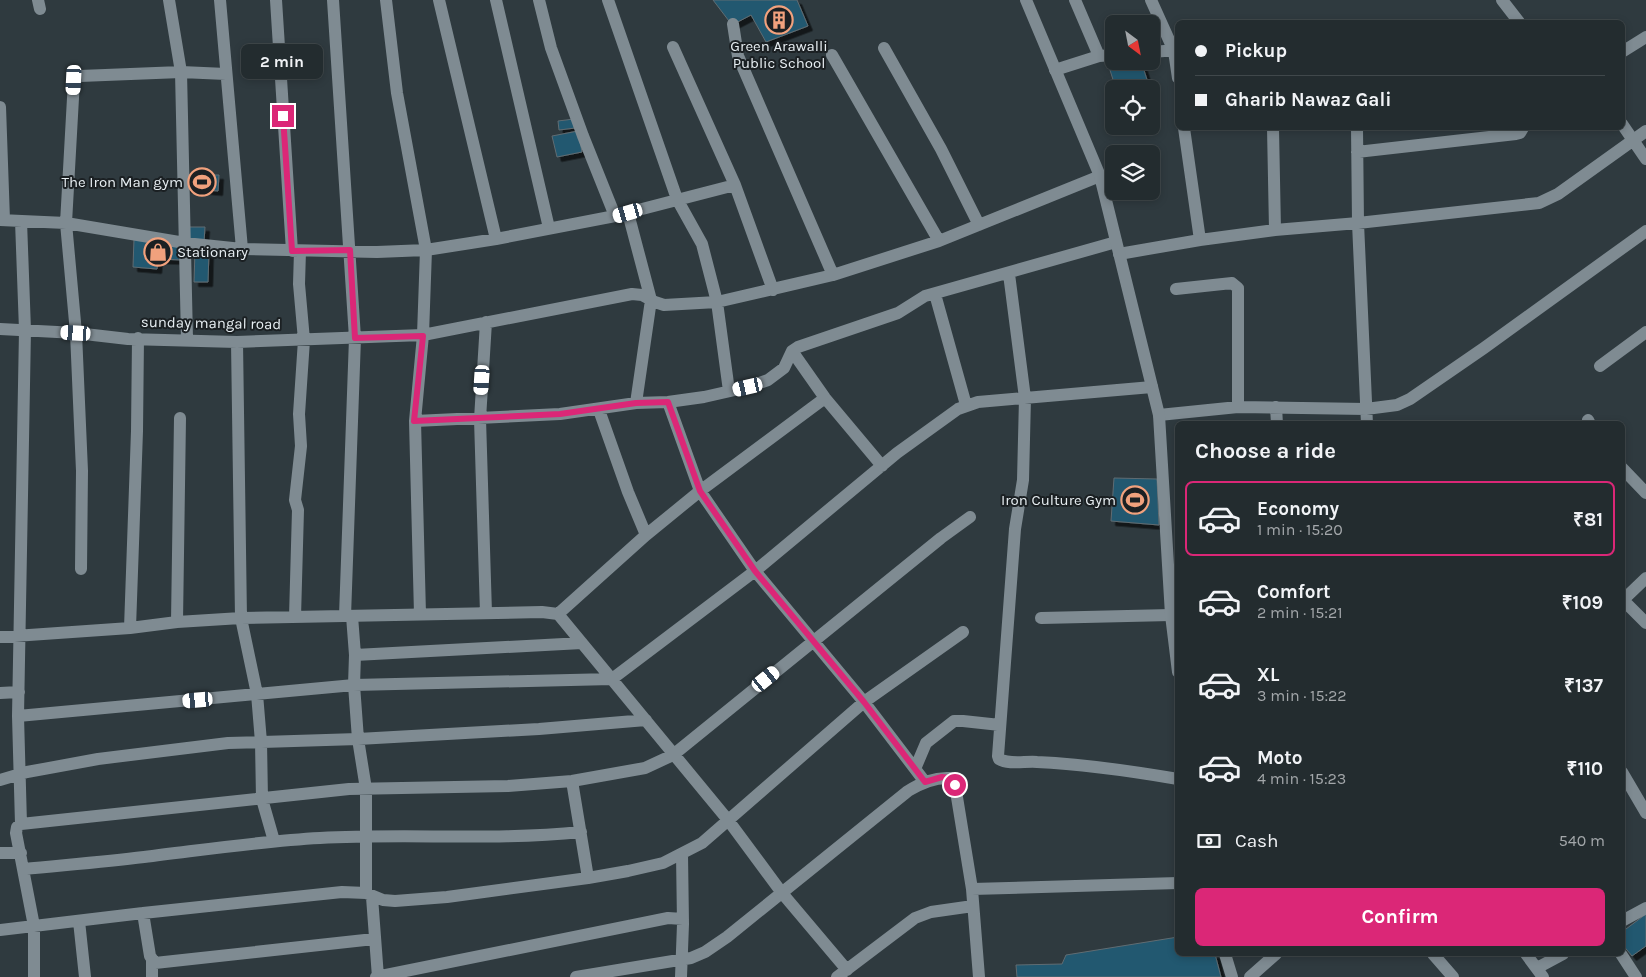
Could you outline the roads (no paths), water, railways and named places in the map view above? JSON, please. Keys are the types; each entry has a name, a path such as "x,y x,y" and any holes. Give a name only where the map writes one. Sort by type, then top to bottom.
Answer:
{"street":[{"path":"169,0 182,72 187,339"},
{"path":"220,0 242,249"},
{"path":"276,0 304,340 299,414 301,446 295,500 298,510 295,617"},
{"path":"333,0 355,338 348,616 355,656 354,686 358,739 366,789 369,895 377,977 416,973 668,918 683,918"},
{"path":"386,0 397,93 426,250 423,336 414,421 420,614"},
{"path":"439,0 496,239"},
{"path":"496,0 549,228"},
{"path":"539,0 551,48 615,216"},
{"path":"608,0 677,199 702,244 717,302 729,391"},
{"path":"1026,0 1100,176 1159,415 1171,615 1175,635"},
{"path":"1075,0 1099,56"},
{"path":"1151,0 1175,48"},
{"path":"1502,0 1517,20"},
{"path":"733,24 738,56 833,275"},
{"path":"1625,50 1646,37"},
{"path":"672,47 735,185 773,290"},
{"path":"884,48 941,149 979,225"},
{"path":"1160,51 1175,50"},
{"path":"832,55 939,241"},
{"path":"1055,70 1105,56"},
{"path":"81,568 82,471 76,333 66,223 75,78 80,76 182,72 226,74"},
{"path":"0,107 2,220 66,223 185,243 242,249 296,251 426,250 496,239 615,216 735,185"},
{"path":"1625,129 1646,159"},
{"path":"1184,130 1200,240"},
{"path":"1273,130 1276,230"},
{"path":"1357,130 1358,223 1367,421"},
{"path":"1357,152 1516,134 1522,130"},
{"path":"414,421 560,414 600,410 636,403 668,402 729,391 761,383 777,374 784,368 792,351 806,343 898,313 925,296 1118,248 1276,230 1495,209 1545,201 1566,189 1646,131"},
{"name":"sunday mangal road","path":"0,329 76,333 128,339 187,339 237,342 423,336 632,294 642,295 664,305 717,302 833,275 939,241 1100,176"},
{"path":"628,213 651,300 636,403"},
{"path":"21,221 25,330 18,716 21,824"},
{"path":"1159,415 1238,407 1366,409 1397,405 1410,399 1484,348 1646,230"},
{"path":"1009,274 1025,398 1023,480 1015,529 998,756 999,759 1006,762 1037,762 1119,769 1175,778"},
{"path":"1176,289 1232,282 1238,288 1238,407"},
{"path":"935,294 966,405"},
{"path":"486,322 480,419 486,612"},
{"path":"130,628 137,431 138,338"},
{"path":"1600,366 1643,339"},
{"path":"237,342 241,618 257,694 261,742 262,798 274,841"},
{"path":"792,351 825,398 882,466"},
{"path":"18,716 354,686 612,679 755,571 904,448 966,405 978,402 1152,387"},
{"path":"558,614 646,535 700,491 825,398"},
{"path":"668,402 700,491 755,571 864,702 925,782"},
{"path":"1276,407 1277,421"},
{"path":"600,410 628,492 646,535"},
{"path":"177,622 180,418"},
{"path":"1625,471 1646,493"},
{"path":"34,977 34,926 16,833 17,827 21,824 262,798 366,789 508,786 572,781 645,768 673,755 812,641 970,517"},
{"path":"1625,598 1646,578"},
{"path":"1625,602 1646,623"},
{"path":"0,637 241,618 486,612 542,612 558,614 728,820 842,973 922,914 973,906"},
{"path":"1041,618 1171,615"},
{"path":"0,930 342,892 369,895 395,901 447,897 588,878 655,865 682,854 702,842 864,702 962,632"},
{"path":"355,656 582,643"},
{"path":"0,693 19,692"},
{"path":"0,780 19,774 98,759 228,744 539,729 646,720"},
{"path":"915,769 926,743 954,721 1000,725"},
{"path":"576,977 681,960 705,952 727,937 908,791 925,782 942,777 950,778 955,785 972,889 979,977"},
{"path":"1625,777 1646,813"},
{"path":"572,781 588,878"},
{"path":"24,869 144,858 274,841 366,836 510,838 581,832"},
{"path":"0,853 20,853"},
{"path":"681,977 683,918 682,854"},
{"path":"972,889 1175,883"},
{"path":"1625,919 1646,908"},
{"path":"143,913 152,960 152,977"},
{"path":"79,921 86,977"},
{"path":"152,960 155,963 374,939"},
{"path":"1226,956 1232,977"},
{"path":"1250,977 1274,956"},
{"path":"1435,956 1452,977"},
{"path":"1527,956 1540,973 1561,956"},
{"path":"1622,956 1636,977"}],"place":[{"name":"Green Arawalli Public School","path":"779,20"},
{"name":"The Iron Man gym","path":"202,182"},
{"name":"Stationary","path":"158,252"},
{"name":"Iron Culture Gym","path":"1135,500"}]}
